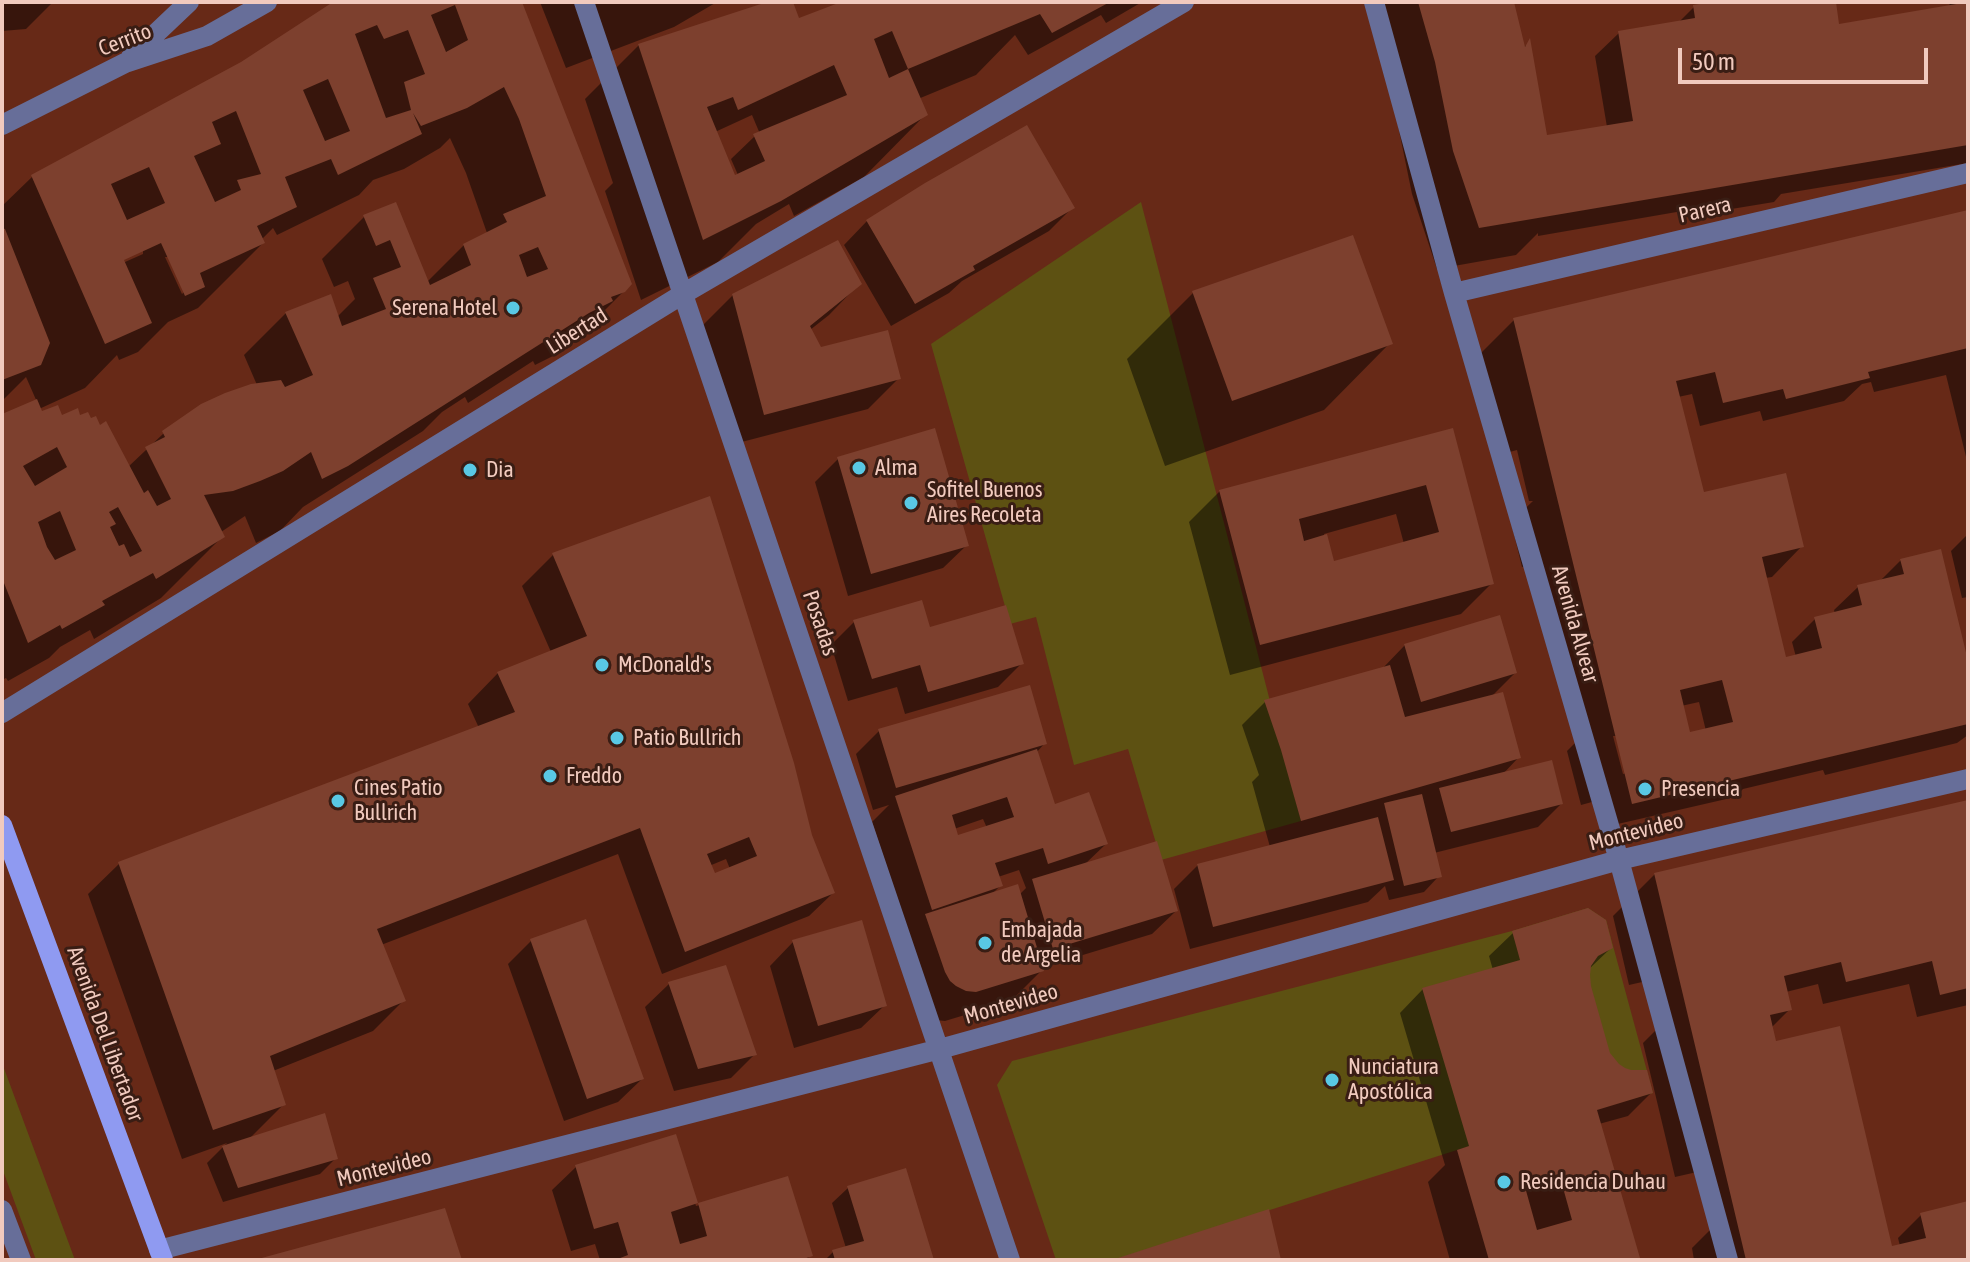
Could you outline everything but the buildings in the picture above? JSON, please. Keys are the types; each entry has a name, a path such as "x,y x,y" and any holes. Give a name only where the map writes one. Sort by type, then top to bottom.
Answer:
{"main road":[{"name":"Avenida Del Libertador","path":"2,825 161,1255"}],"street":[{"path":"125,63 189,2"},
{"name":"Cerrito","path":"2,125 125,63 207,36 267,2"},
{"name":"Posadas","path":"584,2 1010,1260"},
{"name":"Libertad","path":"2,713 683,294 1184,2"},
{"name":"Avenida Alvear","path":"1374,2 1454,293 1619,860 1728,1260"},
{"name":"Parera","path":"1454,293 1968,173"},
{"name":"Montevideo","path":"161,1255 940,1049 1619,860 1968,779"},
{"path":"2,1210 21,1260"}],"shaded area":[{"path":"1141,202 1301,821 1161,860 1128,749 1074,765 1036,617 1010,624 931,344"},
{"path":"1588,908 1606,920 1653,1093 1457,1150 1114,1260 1056,1260 997,1085 1012,1061 1512,931"},
{"path":"2,1063 75,1260 36,1260 2,1168"}],"place":[{"name":"Serena Hotel","path":"513,308"},
{"name":"Alma","path":"859,468"},
{"name":"Dia","path":"470,470"},
{"name":"Sofitel Buenos Aires Recoleta","path":"911,503"},
{"name":"McDonald's","path":"602,665"},
{"name":"Patio Bullrich","path":"617,738"},
{"name":"Freddo","path":"550,776"},
{"name":"Presencia","path":"1645,789"},
{"name":"Cines Patio Bullrich","path":"338,801"},
{"name":"Embajada de Argelia","path":"985,943"},
{"name":"Nunciatura Apostólica","path":"1332,1080"},
{"name":"Residencia Duhau","path":"1504,1182"}]}
